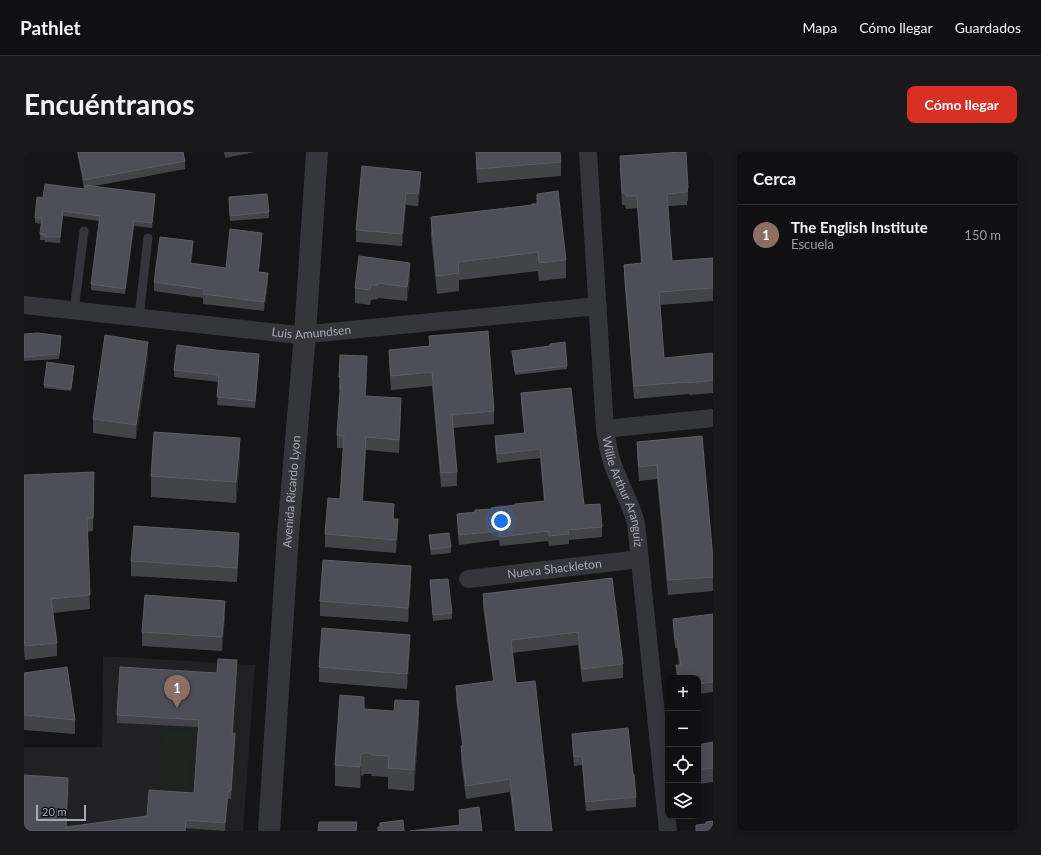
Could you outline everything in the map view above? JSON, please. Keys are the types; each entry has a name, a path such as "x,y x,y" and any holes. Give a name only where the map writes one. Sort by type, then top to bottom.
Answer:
{"street":[{"name":"Avenida Ricardo Lyon","path":"269,831 288,535 305,334 317,152"},
{"name":"Willie Arthur Aranguiz","path":"588,152 605,429 611,461 632,509 636,523 668,831"},
{"name":"Luis Amundsen","path":"24,305 298,335 598,306"},
{"path":"605,429 713,418"},
{"name":"Nueva Shackleton","path":"468,579 640,558"}],"lane":[{"path":"74,310 84,231"},
{"path":"139,317 148,238"}],"shaded area":[{"path":"103,656 255,665 243,831 24,831 24,747 102,747"},
{"path":"162,729 193,731 189,788 158,785"}],"building":[{"path":"78,152 183,152 185,161 84,180"},
{"path":"476,152 560,152 561,162 477,169"},
{"path":"686,152 687,192 667,194 672,261 713,258 713,288 659,292 664,358 713,353 713,380 634,386 624,265 642,263 637,196 626,196 625,193 622,193 620,156"},
{"path":"362,166 421,172 418,194 406,193 402,234 356,230"},
{"path":"45,184 85,189 84,185 155,194 152,223 134,221 125,289 91,284 100,216 63,211 60,237 45,237 45,235 40,234 42,218 35,218 37,197 43,198"},
{"path":"558,191 566,260 539,263 538,252 458,262 459,273 437,276 431,217 537,204 537,194"},
{"path":"267,194 269,212 230,216 229,197"},
{"path":"230,229 262,233 258,272 268,273 264,302 203,294 204,289 154,282 160,237 193,241 190,263 226,268"},
{"path":"359,256 410,263 407,287 378,283 378,285 371,285 370,290 355,288"},
{"path":"488,331 494,411 452,415 457,472 441,473 432,372 391,376 389,350 430,346 429,336"},
{"path":"38,333 61,336 59,354 24,357 24,334"},
{"path":"105,335 148,342 136,425 93,419"},
{"path":"565,342 567,366 515,372 512,351 550,346 550,344"},
{"path":"177,345 259,354 255,401 217,397 219,375 174,370"},
{"path":"340,355 367,356 365,396 401,398 399,440 366,437 362,501 394,504 393,519 398,519 396,540 325,534 328,498 340,499 344,436 337,435 341,377 339,377"},
{"path":"47,362 74,366 71,389 44,385"},
{"path":"571,388 584,505 600,504 602,527 568,530 569,534 549,536 548,531 500,537 499,531 459,535 457,514 515,504 545,501 540,449 497,454 495,436 525,433 521,393"},
{"path":"154,432 240,438 236,482 151,476"},
{"path":"702,436 713,559 713,577 668,580 657,465 639,467 637,442"},
{"path":"94,472 93,518 87,518 90,595 51,599 57,643 25,646 24,475"},
{"path":"134,526 239,533 237,568 131,561"},
{"path":"449,533 451,547 431,549 429,535"},
{"path":"323,560 411,566 408,608 320,601"},
{"path":"612,578 623,664 582,669 578,632 511,640 516,683 535,681 552,831 516,831 510,779 466,786 456,686 494,681 483,594"},
{"path":"448,579 452,613 433,615 430,580"},
{"path":"145,595 225,601 222,637 142,632"},
{"path":"713,614 713,682 701,684 701,675 678,675 676,665 681,665 677,639 675,639 673,619"},
{"path":"322,628 410,635 407,674 319,667"},
{"path":"218,659 237,660 232,733 235,733 231,791 228,791 225,823 186,820 185,831 25,831 24,775 68,778 66,827 147,816 149,790 194,793 199,720 117,715 120,667 217,673"},
{"path":"67,667 75,720 24,715 24,673"},
{"path":"340,695 364,697 364,709 394,711 395,700 419,701 414,770 388,768 389,756 372,755 371,753 361,754 360,767 335,765"},
{"path":"628,728 636,797 586,802 582,756 574,757 572,734"},
{"path":"713,742 713,768 701,770 701,744"},
{"path":"479,807 482,831 410,831 460,825 459,810"},
{"path":"403,820 404,831 378,831 380,823"},
{"path":"713,821 713,831 696,831 696,825 706,824 706,822"},
{"path":"319,822 357,822 356,831 318,831"}],"place":[{"name":"The English Institute","path":"177,708"}]}
